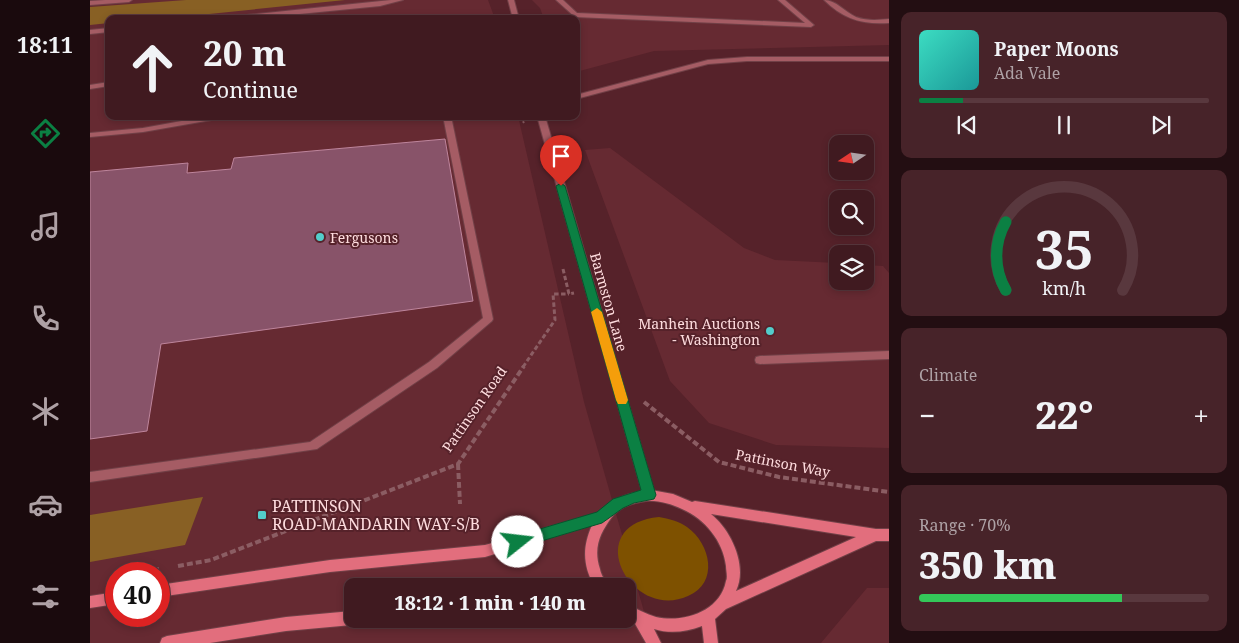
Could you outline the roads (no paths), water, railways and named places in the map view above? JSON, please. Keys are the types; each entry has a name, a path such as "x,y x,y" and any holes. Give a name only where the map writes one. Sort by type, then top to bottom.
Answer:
{"street":[{"path":"90,3 129,0"},
{"path":"268,15 380,4 400,0"},
{"path":"511,0 515,15"},
{"path":"559,0 574,15"},
{"path":"580,16 811,24 781,0"},
{"path":"827,0 848,16 861,21 868,23 889,21"},
{"path":"90,32 105,30"},
{"path":"580,96 708,62 889,59"},
{"path":"90,87 105,85"},
{"path":"90,135 143,130 200,120"},
{"path":"90,477 313,446 433,365 488,319 448,120"},
{"name":"Barmston Lane","path":"541,120 649,495"},
{"path":"760,360 889,355"},
{"path":"597,578 591,565 590,542 602,517 618,503 633,497 649,495 673,498 693,506 882,535"},
{"path":"693,506 716,525 731,550 733,583 724,604"},
{"path":"170,590 330,566 485,552 602,517"},
{"path":"636,617 658,625 685,626 708,618 724,604 882,535"},
{"path":"90,602 105,600"},
{"path":"708,618 710,643"},
{"path":"167,643 286,624 344,619"},
{"path":"640,620 654,643"}],"place":[{"name":"Fergusons","path":"320,237"},
{"name":"Manhein Auctions - Washington","path":"770,331"},
{"name":"PATTINSON ROAD-MANDARIN WAY-S/B","path":"262,515"}]}
